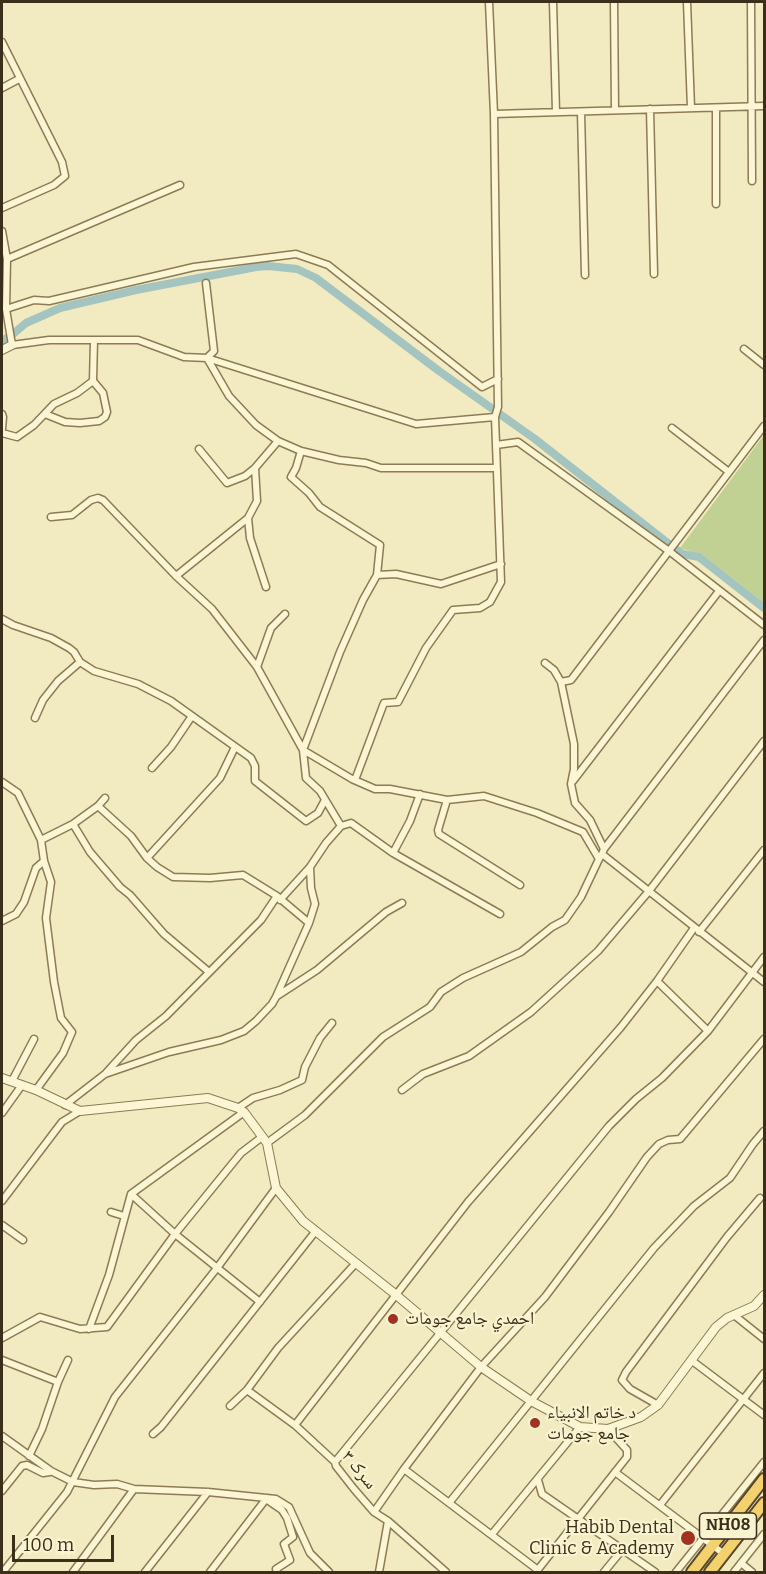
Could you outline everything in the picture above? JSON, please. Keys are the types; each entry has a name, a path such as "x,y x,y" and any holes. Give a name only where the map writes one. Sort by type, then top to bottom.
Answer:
{"highway":[{"name":"NH08","path":"692,1572 765,1479"},
{"name":"NH08","path":"710,1572 765,1503"}],"street":[{"path":"355,780 384,703 398,702 426,648 453,610 480,608 490,602 501,582 495,417 498,406 498,378 494,114 489,2"},
{"path":"553,2 556,112"},
{"path":"614,2 615,110"},
{"path":"687,2 691,108"},
{"path":"751,2 752,181"},
{"path":"2,42 62,162 65,176 54,185 2,208"},
{"path":"2,88 19,79"},
{"path":"494,114 765,106"},
{"path":"716,108 716,204"},
{"path":"650,109 654,274"},
{"path":"581,112 585,275"},
{"path":"7,259 180,185"},
{"path":"2,231 7,259 6,309 11,341"},
{"path":"6,309 34,300 49,301 194,267 296,254 328,266 482,387 498,378"},
{"path":"207,283 214,351 207,358"},
{"path":"2,332 9,328"},
{"path":"45,414 65,422 80,423 99,421 105,417 107,412 103,393 93,381 94,340"},
{"path":"2,350 11,341 138,340 184,357 207,358 416,423 495,417"},
{"path":"744,349 765,365"},
{"path":"207,358 229,396 256,425 278,441 301,451 381,468 496,468"},
{"path":"2,414 2,431 17,437 34,425 54,404 77,393 93,381"},
{"path":"561,682 571,680 765,426"},
{"path":"672,428 729,472"},
{"path":"199,449 227,483 245,476 255,468 278,441"},
{"path":"496,445 518,442 671,547 719,591 765,625"},
{"path":"301,451 291,477 309,493 320,507 340,522 380,545 377,575 340,652 303,750"},
{"path":"176,576 248,518 257,501 255,468"},
{"path":"51,517 72,515 91,500 98,498 103,500 176,576 212,609 257,667 262,680 303,750 306,778 320,792 341,825"},
{"path":"248,518 250,538 266,587"},
{"path":"377,575 396,574 441,584 501,564"},
{"path":"571,784 719,591"},
{"path":"257,667 271,628 285,614"},
{"path":"2,619 13,626 51,638 69,648 80,662 94,671 145,687 171,701 251,758 255,766 255,781 306,822 318,813 325,800"},
{"path":"2,1338 40,1317 80,1329 107,1327 176,1234 241,1153 305,1115 382,1037 430,1008 441,992 464,978 520,952 552,927 565,920 581,897 602,854 765,640"},
{"path":"35,718 43,700 58,681 80,662"},
{"path":"545,663 554,670 561,682 573,744 574,769 571,784 575,803 591,820 602,854"},
{"path":"152,768 171,747 192,716"},
{"path":"402,1090 423,1074 469,1056 531,1012 598,951 649,891 765,741"},
{"path":"147,858 220,778 235,747"},
{"path":"303,750 375,789 390,789 447,800 484,796 537,813 583,832 602,854 765,982"},
{"path":"2,782 18,793 41,840 44,861 51,882 46,918 54,982 61,1018 72,1032 63,1053 36,1090"},
{"path":"393,853 410,821 420,795"},
{"path":"41,840 73,824 105,798"},
{"path":"447,800 438,830 439,834 520,885"},
{"path":"98,806 131,836 147,858 173,877 210,878 243,875 279,898 309,923"},
{"path":"65,1105 105,1074 136,1040 166,1016 261,920 310,867 341,825 351,823 393,853 500,914"},
{"path":"73,824 90,852 120,887 130,895 164,934 209,972"},
{"path":"295,1425 468,1202 621,1027 697,930 765,849"},
{"path":"2,921 16,914 24,902 36,868 44,861"},
{"path":"105,1074 169,1052 221,1040 244,1031 272,1004 309,923 315,904 310,888 310,867"},
{"path":"276,997 317,970 386,912 402,903"},
{"path":"335,1462 609,1126 636,1099 662,1078 708,1031 765,957"},
{"path":"657,981 708,1031"},
{"path":"89,1329 109,1275 131,1194 241,1110 253,1098 280,1090 302,1080 305,1067 320,1038 332,1023"},
{"path":"12,1081 34,1039"},
{"path":"374,1512 481,1367 545,1298 647,1157 659,1144 668,1140 680,1139 765,1040"},
{"path":"2,1078 36,1090 80,1111"},
{"path":"2,1113 22,1085"},
{"path":"2,1201 62,1122 80,1111 208,1098 241,1110 265,1140 276,1188 296,1214 315,1232 395,1294 481,1367 531,1401 580,1427 608,1429 641,1417 658,1405 716,1327 754,1306 765,1295"},
{"path":"449,1503 654,1248 694,1206 730,1178 753,1144 765,1131"},
{"path":"3,1572 73,1482 115,1397 217,1268 276,1188"},
{"path":"131,1194 260,1302"},
{"path":"658,1405 630,1389 622,1380 727,1237 760,1198"},
{"path":"111,1212 124,1216"},
{"path":"2,1225 23,1240"},
{"path":"153,1434 315,1232"},
{"path":"230,1406 247,1390 279,1348 356,1263"},
{"path":"734,1316 765,1339"},
{"path":"2,1360 58,1382"},
{"path":"29,1456 42,1429 68,1360"},
{"path":"691,1360 765,1415"},
{"path":"660,1505 765,1373"},
{"name":"سرک ۳","path":"247,1390 295,1425 335,1462 348,1482 374,1512 388,1521 446,1572"},
{"path":"492,1534 580,1427"},
{"path":"404,1469 492,1534 537,1571 628,1453 608,1429"},
{"path":"2,1436 51,1472 73,1482 94,1485 117,1484 134,1489 208,1492 276,1499 289,1507 310,1553 329,1572"},
{"path":"676,1572 765,1462"},
{"path":"2,1491 22,1466 27,1465 43,1473 51,1472"},
{"path":"615,1472 724,1554"},
{"path":"538,1480 542,1494 655,1572"},
{"path":"73,1572 134,1489"},
{"path":"145,1572 208,1492"},
{"path":"210,1572 266,1499"},
{"path":"266,1499 282,1510 293,1538 284,1544 290,1560 276,1569 277,1572"},
{"path":"380,1572 388,1521"},
{"path":"734,1572 765,1534"},
{"path":"604,1572 622,1550"},
{"path":"741,1563 752,1572"}],"green space":[{"path":"764,435 764,603 703,555 680,548"}],"waterway":[{"path":"2,341 26,323 60,308 136,290 256,267 297,269 316,278 439,371 535,439 674,548 683,554 699,557 764,608"}],"place":[{"name":"احمدي جامع جومات","path":"393,1319"},
{"name":"د خاتم الانبیاء جامع جومات","path":"535,1423"},
{"name":"Habib Dental Clinic & Academy","path":"688,1538"}]}
